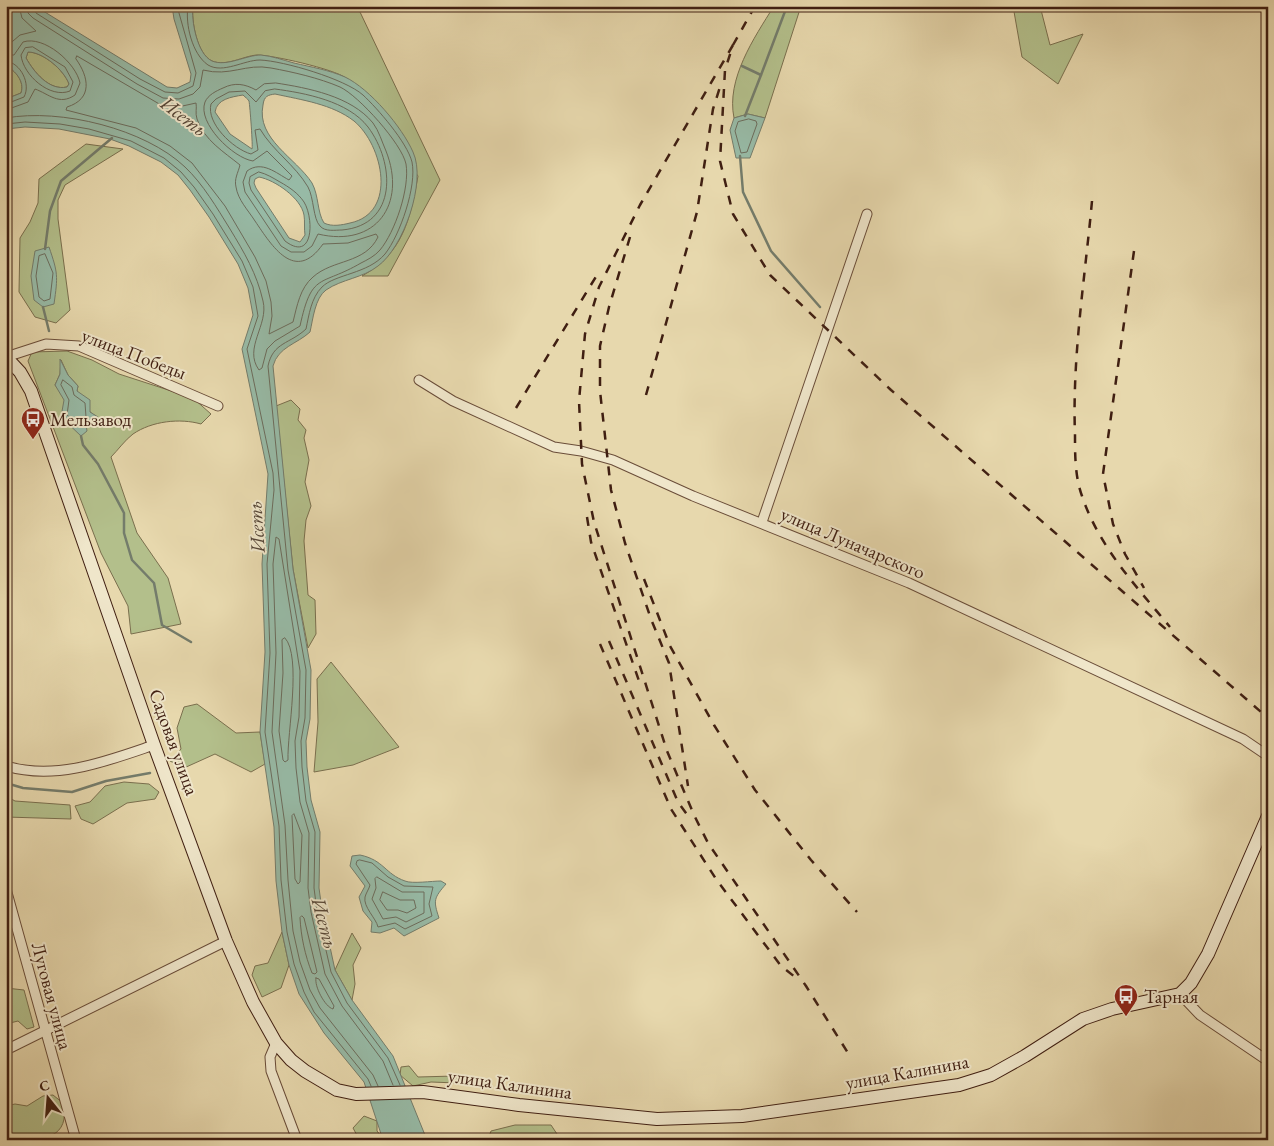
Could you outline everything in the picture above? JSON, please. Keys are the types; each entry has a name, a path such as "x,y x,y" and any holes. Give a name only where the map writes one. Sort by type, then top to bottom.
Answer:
{"main road":[{"name":"Садовая улица","path":"6,357 20,372 31,391 154,745 226,941 253,1002 276,1043 291,1060 337,1090 356,1094"},
{"path":"1180,994 1191,983 1208,954 1268,816"},
{"name":"улица Калинина","path":"356,1094 423,1092 528,1106 657,1119 742,1116 959,1085 991,1075 1083,1019 1112,1009 1180,994"}],"street":[{"path":"762,522 867,214"},
{"name":"улица Победы","path":"6,357 46,344 79,346 218,406"},
{"name":"улица Луначарского","path":"419,380 453,401 554,447 581,451 612,460 693,496 762,522 909,583 1243,739 1268,756"},
{"path":"6,766 22,770 81,769 154,745"},
{"name":"Луговая улица","path":"6,889 76,1140"},
{"path":"6,1050 226,941"},
{"path":"1180,994 1200,1015 1268,1061"},
{"path":"276,1043 270,1058 271,1071 297,1140"}],"shaded area":[{"path":"193,6 351,6 360,12 440,180 388,276 362,276 376,267 396,246 408,221 418,176 349,80 339,74 276,57 257,55 223,63 212,61 202,52 199,45 194,28"},
{"path":"774,6 801,6 765,118 748,114 734,118 734,89 738,74 750,45"},
{"path":"1013,6 1040,6 1050,45 1083,34 1058,84 1022,57"},
{"path":"28,52 46,58 58,68 69,84 67,87 54,86 43,79 26,58"},
{"path":"6,65 13,70 20,80 22,89 21,93 6,99"},
{"path":"86,144 123,149 65,185 58,200 58,219 70,310 56,323 35,317 19,292 20,238 30,222 38,203 39,179"},
{"path":"67,351 92,360 119,374 193,398 211,414 201,424 175,421 149,426 130,436 111,457 137,533 168,578 181,624 131,634 128,606 101,553 28,361 32,352","holes":["61,360 68,375 78,386 77,391 90,412 97,417 86,424 55,385 60,374"]},
{"path":"291,400 300,409 298,420 306,430 304,438 309,460 305,482 311,506 306,520 304,541 308,595 315,600 316,634 308,648 293,569 276,406"},
{"path":"331,662 399,747 353,765 314,772 318,722 317,679"},
{"path":"197,704 236,733 260,732 265,764 251,772 215,754 184,768 170,761 181,749 177,728 184,707"},
{"path":"124,782 149,784 159,792 155,799 127,803 93,824 81,819 75,806 90,802 105,786"},
{"path":"6,796 15,801 70,805 71,819 6,817"},
{"path":"282,932 289,965 281,988 262,997 252,975 255,966 268,963"},
{"path":"352,933 361,948 353,965 355,984 352,1000 335,970"},
{"path":"6,988 24,990 34,1027 27,1029 18,1021 6,1024"},
{"path":"409,1066 418,1077 455,1076 460,1080 457,1083 431,1082 413,1086 400,1075 401,1067"},
{"path":"53,1095 63,1103 64,1113 61,1127 56,1133 40,1139 6,1140 6,1106 15,1104 27,1106 43,1096"},
{"path":"364,1116 377,1121 377,1131 381,1136 379,1140 359,1139 353,1128"},
{"path":"515,1125 551,1125 561,1140 488,1139 491,1131"}],"water":[{"name":"Исеть","path":"6,6 35,6 167,87 177,88 190,82 191,74 174,19 172,6 193,6 196,36 202,51 212,61 224,63 261,55 345,77 375,99 401,131 413,152 417,165 415,197 404,230 396,245 387,257 372,270 326,290 319,298 310,332 283,350 273,366 293,569 311,670 310,719 306,741 307,767 311,800 320,832 319,888 322,910 335,970 352,1000 393,1056 427,1140 383,1140 364,1082 324,1033 299,994 289,965 282,932 276,881 274,827 260,732 265,652 262,564 268,474 242,349 253,315 248,288 238,264 209,217 178,175 161,162 110,139 59,129 25,127 6,129 6,99 21,93 22,84 13,70 6,65","holes":["28,52 46,58 63,73 69,84 67,87 60,87 48,83 33,69 26,58","275,94 336,110 354,121 364,132 378,161 381,177 380,193 375,206 365,217 340,225 324,223 312,183 271,138 265,128 262,117 264,100 267,96","243,95 249,101 252,149 230,134 215,112 219,104 229,98","259,177 272,182 293,196 298,202 304,215 305,235 300,242 289,238 256,188 255,179"]},
{"path":"748,114 765,118 750,158 736,158 730,130 734,118"},
{"path":"49,247 56,269 56,287 54,304 43,307 34,300 31,276 35,251"},
{"path":"60,359 68,375 78,386 77,391 90,400 90,412 98,417 86,424 87,431 81,436 61,417 64,400 55,385 60,374"},
{"path":"360,855 374,860 393,875 405,881 441,881 446,884 439,893 435,903 439,918 404,936 394,928 380,933 371,932 372,922 363,911 359,897 365,886 350,866 352,856"}],"waterway":[{"path":"742,66 761,75 787,6"},
{"path":"745,116 761,75"},
{"path":"45,249 50,211 61,181 112,138"},
{"path":"740,156 743,192 771,251 820,307"},
{"path":"43,307 49,331"},
{"path":"81,436 83,445 98,464 124,513 124,533 132,560 154,583 162,625 191,642"},
{"path":"6,783 23,788 72,792 106,781 150,773"}],"railway":[{"path":"755,6 733,45 725,70 720,161 733,214 770,275 891,390 1268,718"},
{"path":"733,45 640,205 599,287 585,334 579,401 582,464 594,522 667,751 694,815 708,843 806,986 848,1053"},
{"path":"646,395 697,212 713,109 720,87"},
{"path":"1092,201 1075,376 1075,450 1078,481 1089,515 1108,549 1170,627"},
{"path":"630,237 609,307 600,346 600,391 611,490 625,543 651,619 669,663 688,786"},
{"path":"1134,251 1103,474 1113,524 1125,554 1144,588"},
{"path":"516,408 600,270"},
{"path":"587,517 591,542 639,681"},
{"path":"644,579 670,646 714,725 755,790 811,860 857,912"},
{"path":"609,641 678,802 691,820"},
{"path":"600,644 671,809 716,879 781,966 795,977"}],"place":[{"name":"Мельзавод","path":"33,440"},
{"name":"Тарная","path":"1126,1017"}]}
